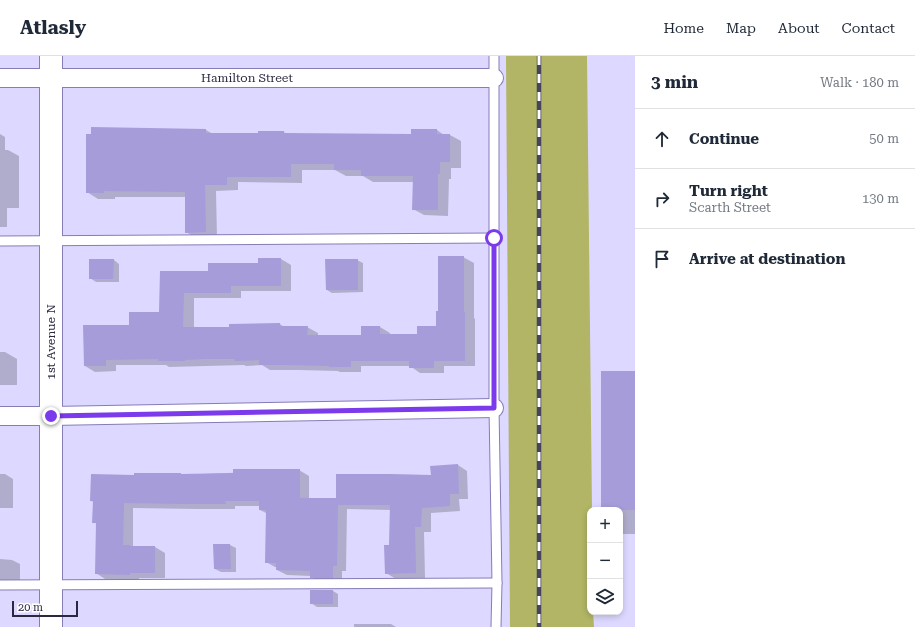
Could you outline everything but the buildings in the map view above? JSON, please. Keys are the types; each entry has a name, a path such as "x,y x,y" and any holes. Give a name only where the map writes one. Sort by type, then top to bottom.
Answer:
{"street":[{"name":"Hamilton Street","path":"0,78 51,67 494,78"},
{"name":"1st Avenue N","path":"51,67 51,627"},
{"path":"0,416 494,408"}],"lane":[{"path":"494,56 494,408 496,627"},
{"path":"0,241 494,238"},
{"path":"0,585 496,584"}],"green space":[{"path":"506,56 587,56 592,507 587,507 587,615 593,615 594,627 510,627"}],"railway":[{"path":"539,56 539,627"}],"route":[{"path":"51,416 494,408 494,238"}]}
